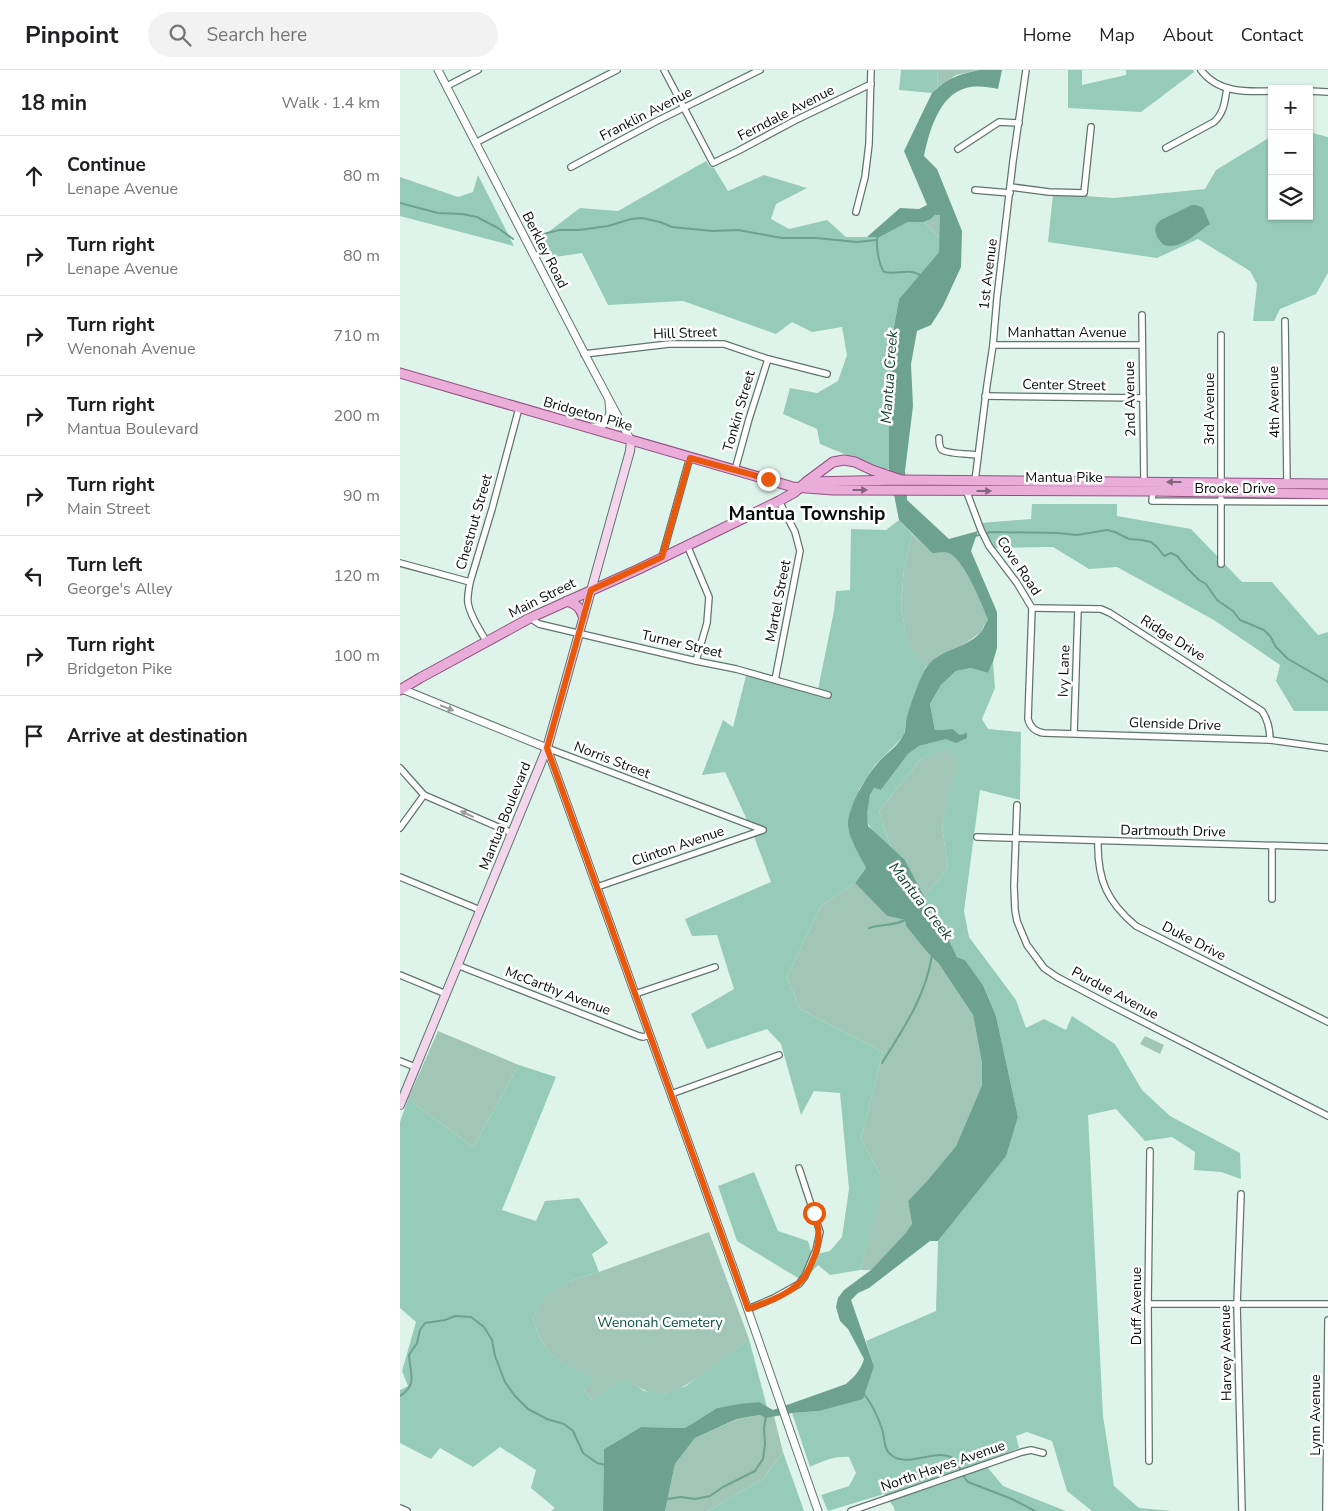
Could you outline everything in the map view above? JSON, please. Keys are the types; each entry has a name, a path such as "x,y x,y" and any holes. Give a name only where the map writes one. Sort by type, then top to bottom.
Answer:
{"main road":[{"name":"Bridgeton Pike","path":"400,373 690,458 768,479 803,485"},
{"name":"Mantua Boulevard","path":"400,1105 442,992 457,965 547,748 630,451 631,441"},
{"name":"Mantua Pike","path":"833,462 848,460 885,478"},
{"name":"Main Street","path":"401,690 530,618 779,501 833,462"},
{"path":"832,485 830,473 833,462"},
{"name":"Mantua Pike","path":"832,485 885,478 918,485 966,490 1328,494"},
{"name":"Mantua Pike","path":"803,485 832,485 885,490 918,485 975,481 1144,482 1221,492 1287,483 1328,484"},
{"path":"567,601 578,606 583,616"}],"street":[{"name":"Berkley Road","path":"438,70 477,142 584,354 631,441"},
{"path":"447,86 478,70"},
{"path":"477,142 617,70"},
{"path":"664,70 683,108"},
{"name":"Franklin Avenue","path":"571,167 760,70"},
{"path":"856,212 865,177 869,144 871,70"},
{"name":"1st Avenue","path":"975,481 1026,70"},
{"path":"1201,70 1219,86 1241,91 1268,91"},
{"name":"Ferndale Avenue","path":"683,108 712,163 871,84"},
{"path":"1166,148 1214,122 1219,117 1225,104 1227,88"},
{"path":"1313,91 1328,92"},
{"path":"958,149 999,122 1018,123"},
{"path":"975,190 1084,193 1091,127"},
{"name":"2nd Avenue","path":"1142,315 1144,482"},
{"name":"4th Avenue","path":"1285,321 1287,483"},
{"name":"3rd Avenue","path":"1221,335 1221,564"},
{"name":"Hill Street","path":"584,354 669,344 724,344 768,359 827,374"},
{"name":"Manhattan Avenue","path":"993,345 1142,345"},
{"name":"Tonkin Street","path":"735,470 768,359"},
{"name":"Center Street","path":"985,396 1143,398"},
{"path":"586,428 598,427 606,423 610,413 608,399"},
{"name":"Chestnut Street","path":"486,641 468,604 470,582 519,408"},
{"path":"939,438 942,450 978,455"},
{"path":"662,557 690,458"},
{"name":"Cove Road","path":"966,490 989,546 1017,583 1032,608 1028,719"},
{"name":"Brooke Drive","path":"1221,492 1328,502"},
{"name":"Martel Street","path":"775,680 800,551 796,532 779,501"},
{"path":"687,545 709,596 707,623 696,661"},
{"path":"400,563 470,582"},
{"name":"Ridge Drive","path":"1032,608 1101,609 1110,613 1262,711 1270,730 1270,740"},
{"name":"Ivy Lane","path":"1074,733 1078,610"},
{"name":"Turner Street","path":"530,618 538,624 736,669 828,694"},
{"name":"Norris Street","path":"401,690 547,748 759,828"},
{"name":"Glenside Drive","path":"1028,719 1031,725 1039,732 1270,740 1328,748"},
{"path":"547,748 748,1309 818,1511"},
{"path":"400,768 424,795 512,833"},
{"path":"400,828 424,795"},
{"name":"Purdue Avenue","path":"1017,805 1014,886 1017,921 1028,946 1044,968 1057,978 1328,1116"},
{"name":"Clinton Avenue","path":"597,887 763,830 759,828"},
{"name":"Dartmouth Drive","path":"977,837 1328,847"},
{"name":"Duke Drive","path":"1098,841 1100,868 1106,892 1122,914 1136,926 1328,1022"},
{"path":"1272,846 1272,899"},
{"path":"400,877 480,910"},
{"name":"McCarthy Avenue","path":"457,965 639,1036 643,1037 650,1034"},
{"path":"635,994 715,967"},
{"path":"400,975 442,992"},
{"path":"671,1094 779,1055"},
{"path":"400,1061 415,1067"},
{"name":"Duff Avenue","path":"1149,1462 1148,1304 1150,1151"},
{"path":"748,1309 774,1298 799,1284 805,1276 816,1250 820,1232 800,1168"},
{"name":"Harvey Avenue","path":"1241,1194 1237,1304 1242,1511"},
{"path":"1148,1304 1328,1304"},
{"name":"Lynn Avenue","path":"1326,1511 1328,1320"},
{"name":"North Hayes Avenue","path":"851,1511 1022,1452 1031,1450 1043,1453"},
{"path":"400,1508 407,1511"}],"green space":[{"path":"937,70 979,70 956,75 938,87"},
{"path":"935,215 940,215 940,238 924,222"},
{"path":"912,534 932,553 948,553 954,556 966,572 988,620 981,632 966,643 937,657 926,667 907,643 901,604 904,569"},
{"path":"948,748 959,762 942,826 948,868 924,896 905,860 891,848 879,811 921,759"},
{"path":"855,883 887,916 905,920 906,926 939,964 973,1015 982,1063 982,1085 956,1146 908,1201 912,1224 905,1235 871,1270 860,1270 879,1197 880,1174 861,1139 883,1052 800,1009 787,977 821,906"},
{"path":"438,1031 519,1065 473,1147 408,1099"},
{"path":"1145,1036 1164,1045 1160,1054 1140,1044"},
{"name":"Wenonah Cemetery","path":"709,1232 749,1339 695,1380 672,1392 654,1394 631,1382 592,1400 584,1390 593,1378 554,1357 542,1342 533,1318 544,1296 570,1281"},
{"path":"761,1415 766,1418 774,1416 783,1452 763,1479 708,1511 665,1511 675,1464 695,1438 738,1419"}],"shaded area":[{"path":"901,70 937,70 938,87 932,93 899,90"},
{"path":"1068,70 1082,70 1082,85 1126,75 1126,70 1193,70 1194,72 1141,112 1068,108"},
{"path":"1313,133 1328,137 1328,273 1316,294 1280,309 1274,321 1253,321 1257,284 1250,271 1198,239 1157,258 1048,242 1053,194 1114,198 1205,189 1216,170 1268,138 1268,220 1313,220"},
{"path":"706,161 710,167 714,168 728,191 764,175 807,188 776,204 771,219 789,229 827,220 846,237 880,237 908,222 924,222 940,238 939,252 899,299 888,359 889,469 881,469 820,444 817,429 783,414 790,388 817,393 838,381 847,355 842,327 812,332 792,322 776,334 683,301 608,305 582,253 549,258 539,239 580,208 618,211"},
{"path":"478,175 514,246 400,216 400,177 458,197 473,192"},
{"path":"1032,504 1117,504 1117,516 1191,529 1242,582 1272,582 1318,635 1328,632 1328,711 1294,711 1276,681 1280,665 1214,620 1117,567 1089,569 1053,547 993,548 980,523 1031,519"},
{"path":"899,520 912,534 904,569 901,604 907,642 926,667 906,720 904,736 875,765 860,788 848,824 852,841 866,868 855,883 821,906 787,977 800,1009 883,1052 861,1139 880,1174 880,1197 860,1270 830,1275 818,1265 803,1281 737,1241 718,1186 754,1172 778,1231 808,1241 812,1255 830,1251 842,1237 849,1189 840,1093 814,1091 801,1115 781,1044 767,1029 707,1049 691,1014 734,989 717,935 692,936 685,919 771,882 752,831 725,772 702,775 723,720 733,727 747,672 818,689 834,611 836,591 850,590 851,529 886,530"},
{"path":"993,662 995,688 982,719 988,729 1021,732 1020,800 980,790 964,911 969,937 1016,1000 1026,1028 1044,1019 1066,1030 1072,1016 1115,1044 1142,1090 1170,1116 1240,1153 1241,1179 1221,1172 1194,1170 1195,1152 1172,1137 1145,1141 1116,1109 1088,1115 1103,1416 1114,1486 1139,1508 1173,1511 1092,1511 1067,1491 1052,1441 1027,1432 1016,1436 1019,1448 984,1463 1003,1486 1066,1511 895,1511 884,1494 828,1511 821,1495 849,1486 856,1473 849,1457 834,1458 810,1467 792,1413 819,1411 874,1366 866,1341 936,1311 938,1241 1005,1156 1018,1117 996,1016 983,985 965,960 957,957 949,940 937,931 924,896 948,868 942,826 958,762 948,749 921,759 879,811 891,848 872,830 867,818 868,802 874,788 881,790 908,754 919,746 960,735 953,729 935,730 930,704 941,685 956,671 971,668 988,673"},
{"path":"519,1065 556,1077 502,1210 536,1221 545,1201 579,1198 608,1243 592,1254 599,1272 570,1281 544,1297 533,1318 542,1342 554,1357 594,1378 584,1390 592,1400 619,1381 631,1382 644,1391 664,1394 686,1386 749,1339 767,1407 759,1402 717,1408 685,1428 641,1427 604,1449 603,1511 551,1511 555,1508 531,1488 536,1470 500,1447 473,1467 440,1448 431,1459 400,1443 400,1390 408,1386 402,1371 416,1322 400,1308 400,1122 408,1099 473,1147"},
{"path":"783,1452 804,1511 708,1511 763,1479"}],"water":[{"name":"Mantua Creek","path":"979,70 1002,70 998,89 970,87 957,92 949,98 942,106 932,126 924,156 937,169 962,231 961,267 943,306 931,325 917,331 911,364 913,406 905,471 907,500 949,539 978,531 971,551 997,612 997,648 988,673 971,668 956,671 941,685 930,704 935,730 953,729 960,735 967,733 967,738 956,743 946,739 919,746 908,754 881,790 874,788 870,795 867,813 868,826 905,860 924,896 937,931 949,940 957,957 965,960 983,985 996,1016 1018,1117 1006,1156 938,1241 930,1241 851,1300 874,1366 863,1399 819,1411 792,1413 766,1418 760,1415 737,1419 695,1438 675,1464 665,1511 603,1511 604,1449 641,1427 685,1428 717,1408 739,1404 759,1402 773,1410 846,1384 854,1376 864,1359 848,1329 840,1321 836,1307 838,1298 844,1290 871,1270 912,1224 908,1201 956,1146 982,1085 982,1063 973,1015 939,964 906,926 905,920 887,916 855,883 866,868 853,842 848,826 854,802 863,784 877,764 898,743 904,734 907,716 926,668 938,657 974,638 988,620 966,572 954,556 948,553 932,553 899,520 889,469 888,359 899,299 939,252 940,215 935,215 924,222 908,222 880,237 867,237 900,208 919,209 927,205 904,151 932,93 954,77"},
{"path":"1192,205 1203,208 1210,224 1183,243 1171,246 1164,245 1155,229 1158,223"}],"waterway":[{"path":"400,203 438,213 477,217 498,228 513,239"},
{"path":"532,237 559,230 579,230 608,226 631,219 642,218 672,227 712,231 738,230 782,238 816,238 857,242 876,240"},
{"path":"878,235 878,254 884,272 911,272 920,275"},
{"path":"975,536 991,532 1077,535 1107,530 1129,539 1151,542 1164,556 1171,553 1177,556 1199,580 1206,584 1217,600 1233,611 1240,620 1264,630 1276,647 1288,659 1328,682"},
{"path":"869,928 905,920"},
{"path":"882,1063 913,1012 925,984 932,955"},
{"path":"400,1396 406,1392 411,1383 409,1355 417,1343 420,1330 425,1323 445,1320 455,1316 471,1317 484,1327 492,1340 495,1356 505,1382 515,1396 528,1409 547,1419 564,1424 573,1431 583,1453 597,1463 606,1465"},
{"path":"864,1394 877,1415 886,1449 890,1454 904,1460 936,1455 951,1457 968,1482 1012,1499 1035,1511"},
{"path":"668,1499 681,1497 695,1499 710,1496 723,1487 755,1471 763,1459 766,1416"}],"district":[{"name":"Mantua Township","path":"807,514"}],"route":[{"path":"768,479 690,458 662,557 591,590 547,748 748,1309 785,1293 799,1284 805,1276 819,1241 820,1232 814,1213"}]}
